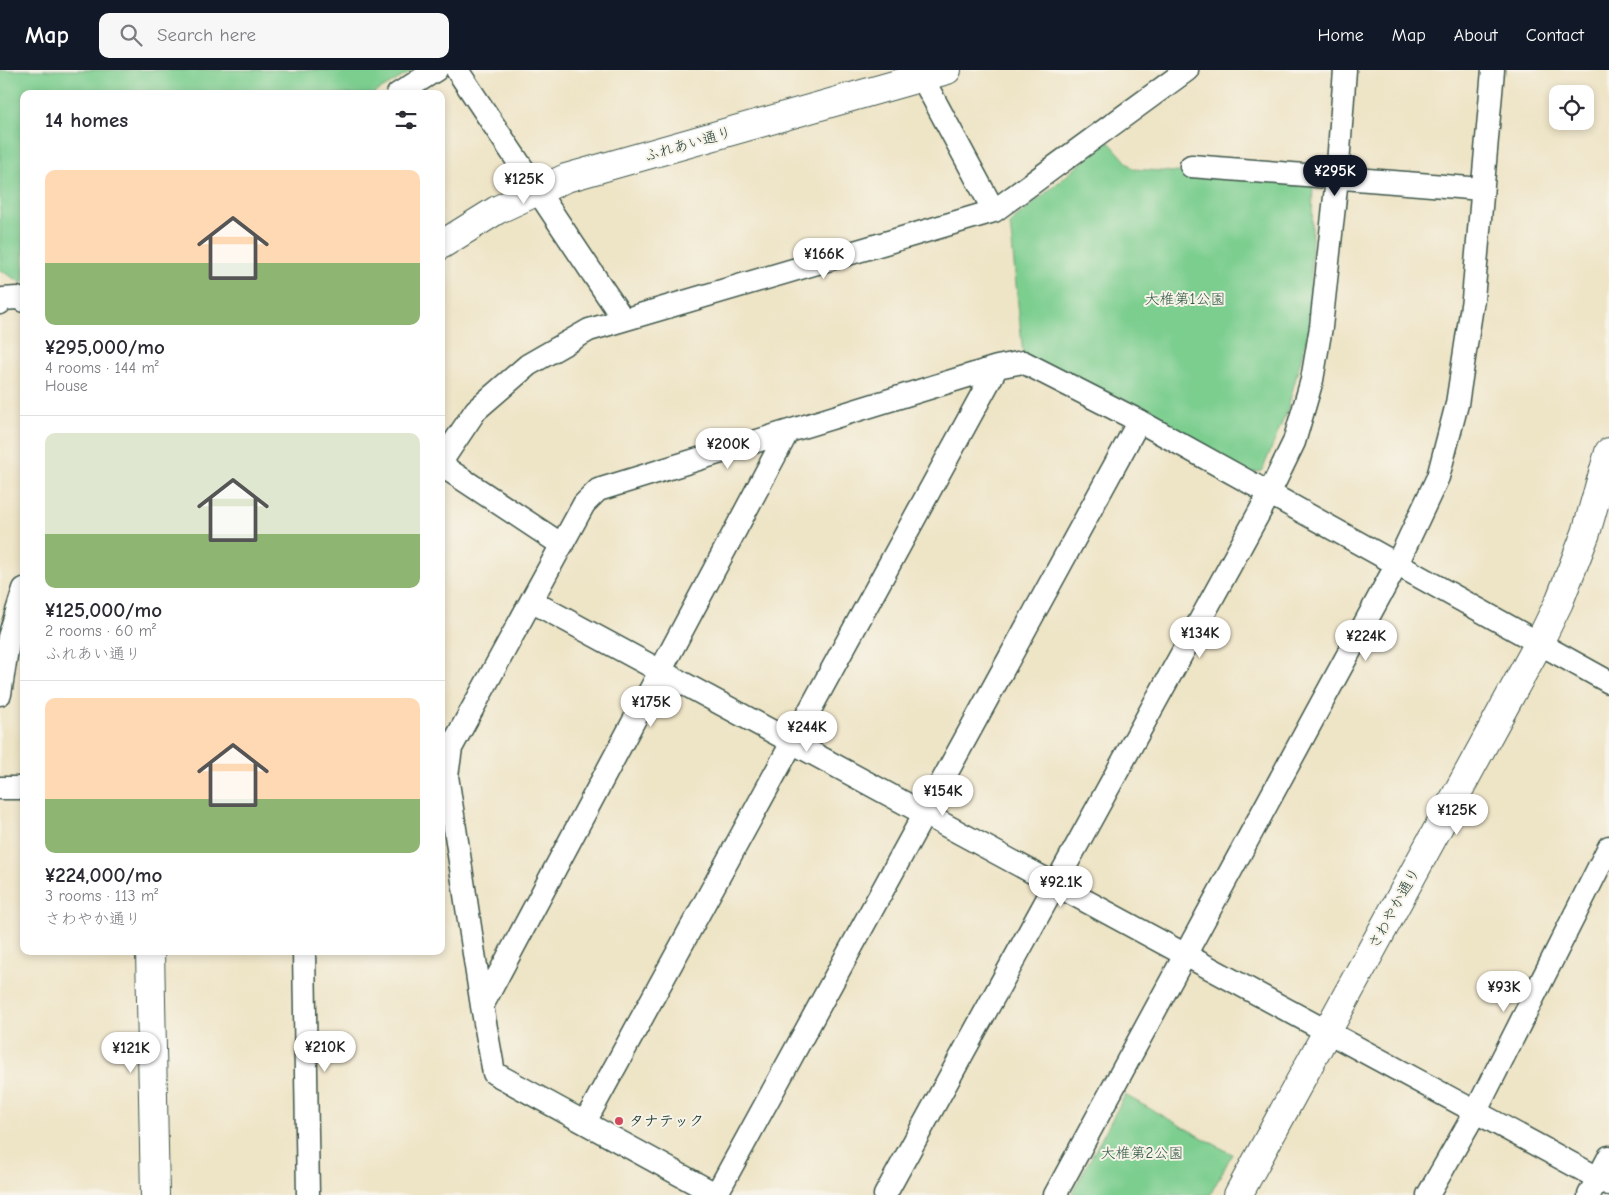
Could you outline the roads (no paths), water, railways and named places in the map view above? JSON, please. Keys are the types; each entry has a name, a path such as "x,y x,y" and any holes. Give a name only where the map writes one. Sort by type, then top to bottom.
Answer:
{"street":[{"path":"404,90 436,70"},
{"path":"457,70 623,319"},
{"path":"445,457 476,410 528,365 589,330 994,211 1187,70"},
{"path":"885,1195 1269,492 1294,442 1312,380 1321,327 1337,178 1345,70"},
{"path":"1055,1195 1398,564 1438,477 1457,404 1472,299 1493,70"},
{"path":"929,72 994,211"},
{"name":"ふれあい通り","path":"445,242 497,210 566,178 929,72"},
{"path":"1191,166 1482,190"},
{"path":"0,303 3,299 20,299"},
{"path":"1139,421 716,1195 494,1073 447,776 451,748 584,504 598,490 997,367 1023,362 1139,421 1609,682"},
{"path":"585,1122 997,367"},
{"path":"482,1006 787,432"},
{"name":"さわやか通り","path":"1238,1195 1559,602 1586,533 1609,452"},
{"path":"445,466 562,545"},
{"path":"531,601 1476,1111 1599,1185 1609,1157"},
{"path":"0,694 9,637 20,602"},
{"path":"0,788 20,788"},
{"path":"1428,1195 1476,1111 1609,847"},
{"path":"150,955 155,1195"},
{"path":"304,955 308,1195"}],"place":[{"name":"タナテック","path":"619,1121"}],"park label":[{"name":"大椎第1公園","path":"1185,299"},
{"name":"大椎第2公園","path":"1142,1153"}]}
